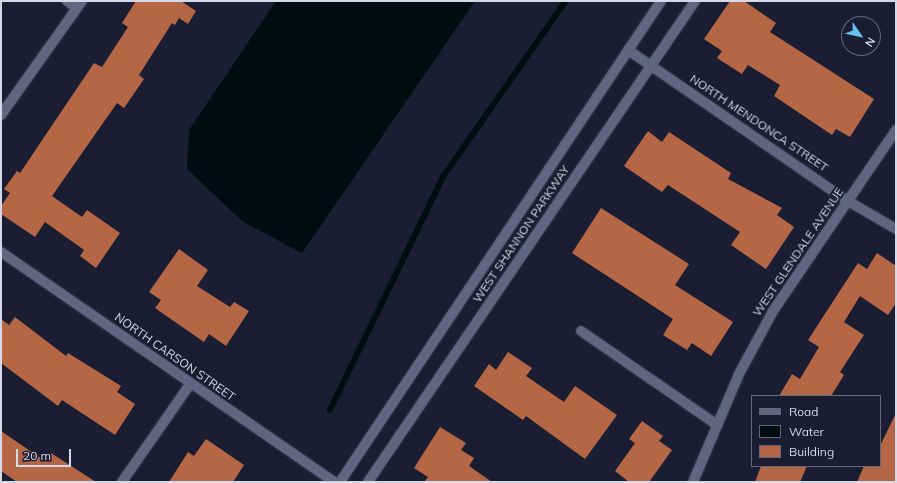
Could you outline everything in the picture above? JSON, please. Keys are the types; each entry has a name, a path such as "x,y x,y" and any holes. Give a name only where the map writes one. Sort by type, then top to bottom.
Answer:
{"street":[{"path":"1,115 79,5 66,1"},
{"name":"WEST SHANNON PARKWAY","path":"340,482 661,1"},
{"name":"WEST SHANNON PARKWAY","path":"368,482 695,1"},
{"name":"NORTH MENDONCA STREET","path":"628,50 848,201 896,229"},
{"name":"WEST GLENDALE AVENUE","path":"693,482 716,424 772,311 896,130"},
{"name":"NORTH CARSON STREET","path":"1,252 190,384 335,482"},
{"path":"581,331 716,424"},
{"path":"122,482 190,384"}],"water":[{"path":"276,1 475,1 302,253 242,221 187,169 189,130"}],"building":[{"path":"136,1 181,1 196,11 188,24 179,18 175,25 172,23 139,75 144,79 124,108 117,103 52,196 82,217 87,210 120,233 96,268 80,256 84,250 45,222 35,237 1,214 1,206 10,193 4,189 17,171 20,173 94,63 102,67 128,27 122,23"},
{"path":"730,1 744,1 776,23 770,32 874,99 850,137 836,129 832,135 774,96 780,85 748,65 742,74 717,58 722,51 704,39"},
{"path":"648,131 662,142 669,132 731,173 728,179 782,208 777,215 794,227 766,269 731,245 740,232 668,185 662,192 624,166"},
{"path":"601,208 689,264 675,285 733,322 711,356 692,343 687,350 663,335 673,319 572,253"},
{"path":"179,249 208,270 197,286 230,307 234,302 249,311 226,346 209,334 204,342 155,308 161,300 149,292"},
{"path":"877,253 896,266 896,303 888,315 860,296 844,322 864,335 840,372 844,375 832,395 780,395 792,374 800,379 819,347 808,340 858,263 867,269"},
{"path":"15,317 66,356 68,353 121,386 117,392 135,404 115,435 62,400 58,406 1,363 1,319 9,325"},
{"path":"508,352 532,368 526,376 564,402 575,386 617,415 585,459 526,416 523,420 474,386 489,364 496,370"},
{"path":"896,413 896,482 857,482 864,467 881,467 881,444"},
{"path":"642,421 663,436 659,441 672,450 649,482 629,482 615,471 635,443 629,439"},
{"path":"440,427 466,443 461,450 474,458 469,466 492,482 424,482 428,477 414,468"},
{"path":"1,431 45,461 51,453 96,482 17,482 1,471"},
{"path":"206,439 244,465 233,482 169,482 188,452 194,456"},
{"path":"761,467 807,467 800,482 755,482"}],"waterway":[{"path":"330,410 443,177 566,1"}]}
